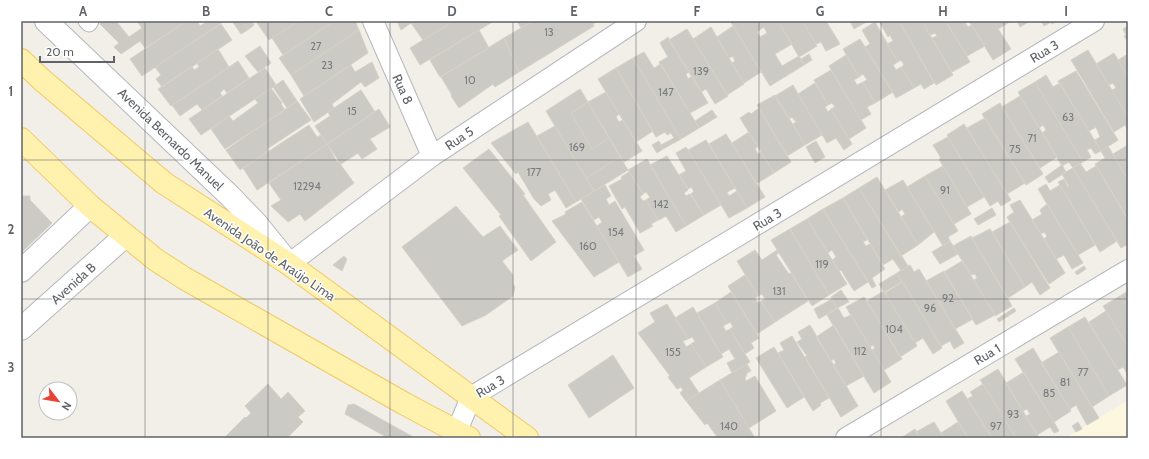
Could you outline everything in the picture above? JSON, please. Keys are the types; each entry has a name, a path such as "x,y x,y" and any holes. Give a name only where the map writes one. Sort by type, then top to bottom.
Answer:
{"main road":[{"name":"Avenida João de Araújo Lima","path":"21,60 42,80 164,183 289,264 527,438"},
{"path":"21,76 29,76 42,80"},
{"path":"21,139 90,206 156,260 184,278 405,404 463,435"}],"street":[{"name":"Avenida Bernardo Manuel","path":"46,21 230,196 256,223 289,264"},
{"path":"86,21 89,24 91,21"},
{"name":"Rua 8","path":"373,21 432,156"},
{"name":"Rua 3","path":"463,435 472,397 1094,21"},
{"name":"Rua 5","path":"289,264 432,156 626,24"},
{"path":"21,270 90,206"},
{"name":"Avenida B","path":"21,329 125,236"},
{"name":"Rua 1","path":"846,438 1128,270"}],"shaded area":[{"path":"1128,400 1128,438 1066,438 1087,425"}],"building":[{"path":"103,21 116,21 129,37 142,28 137,21 187,21 145,48 140,41 121,54 114,47 119,43 100,24"},
{"path":"187,21 197,21 200,26 208,21 224,21 142,76 130,59"},
{"path":"232,21 243,21 249,29 241,34"},
{"path":"243,21 252,21 254,25 249,29"},
{"path":"259,21 298,21 269,40 257,23"},
{"path":"298,21 334,21 283,55 272,38"},
{"path":"334,21 355,21 359,30 291,75 279,58"},
{"path":"397,21 414,21 401,30"},
{"path":"414,21 454,21 423,40 411,23"},
{"path":"454,21 494,21 420,65 410,48"},
{"path":"517,21 533,21 521,28"},
{"path":"533,21 596,22 593,24 594,26 519,72 504,38"},
{"path":"730,21 778,21 792,44 775,54 782,66 799,56 804,65 770,86","holes":["764,27 767,33 760,37 757,32"]},
{"path":"778,21 802,21 817,46 799,57"},
{"path":"802,21 826,21 840,44 826,51 821,42 816,44"},
{"path":"850,21 868,21 854,29"},
{"path":"879,21 899,21 934,83 924,89 921,84 914,88 901,67 904,65 901,60 898,62 887,44 893,41 890,35 888,37"},
{"path":"899,21 922,21 953,75 936,85"},
{"path":"922,21 946,21 970,62 952,72 932,38 937,36 935,33 930,35"},
{"path":"968,21 965,23 968,27 972,25 985,46 967,56 946,22"},
{"path":"969,21 993,21 1011,49 993,60"},
{"path":"993,21 1011,21 998,29"},
{"path":"1017,21 1030,21 1020,27"},
{"path":"1041,21 1058,21 1052,24 1051,22 1044,26"},
{"path":"875,22 898,62 893,65 896,70 901,67 914,88 896,98 865,47 870,44 862,30"},
{"path":"221,24 232,40 162,87 156,79 161,75 155,67"},
{"path":"733,26 761,72 744,83 732,63 735,61 733,56 729,58 717,37"},
{"path":"1128,26 1128,42 1124,36 1126,35 1123,29"},
{"path":"711,27 744,84 727,95 693,39"},
{"path":"687,29 728,96 715,104 706,89 701,92 669,40"},
{"path":"359,30 368,53 304,96 291,75"},
{"path":"479,30 489,48 440,77 430,60"},
{"path":"668,37 689,72 686,74 688,79 692,76 708,103 690,113 659,62 668,57 660,43"},
{"path":"504,38 519,72 495,87 493,84 459,108 441,77"},
{"path":"860,39 893,92 875,103 863,82 867,80 863,74 859,77 843,49"},
{"path":"260,46 271,63 258,72 245,56"},
{"path":"218,49 229,67 171,106 158,89 192,66 194,70 199,67 197,63"},
{"path":"1088,50 1128,117 1128,130 1125,125 1114,132 1071,60"},
{"path":"644,52 654,68 661,64 699,128 681,139 633,58"},
{"path":"1114,53 1128,77 1128,117 1112,90 1116,88 1113,83 1109,85 1096,64"},
{"path":"809,54 812,60 804,65 801,59"},
{"path":"1128,54 1128,77 1118,60"},
{"path":"846,55 859,77 854,80 857,85 863,82 875,103 867,107 871,114 861,120 829,66"},
{"path":"633,58 681,139 663,149 661,145 674,138 671,133 667,135 665,132 656,137 616,68"},
{"path":"238,61 249,78 227,93 224,89 220,93 222,96 202,110 197,104 180,116 172,105"},
{"path":"372,62 379,78 365,87 361,82 332,104 334,108 314,122 300,99 351,65 355,72"},
{"path":"265,68 276,85 201,135 189,119"},
{"path":"616,68 653,131 636,142 598,79"},
{"path":"831,70 866,128 849,139 831,109 835,107 832,103 828,105 814,80"},
{"path":"1076,71 1118,140 1101,151 1095,140 1100,137 1096,127 1089,131 1058,81"},
{"path":"1046,75 1053,87 1060,83 1101,151 1095,154 1091,148 1087,150 1091,157 1083,162 1035,82"},
{"path":"283,80 297,101 287,108 273,87"},
{"path":"1035,82 1083,162 1073,168 1069,162 1062,166 1042,133 1046,130 1043,125 1039,128 1018,92"},
{"path":"815,83 828,105 825,107 828,112 831,109 852,144 844,150 836,138 827,143 798,94"},
{"path":"793,85 822,135 805,145 793,124 796,122 792,117 789,119 775,96"},
{"path":"271,88 282,103 281,104 285,110 225,149 211,129 229,116 233,121 258,103 255,99"},
{"path":"580,89 588,102 571,113 592,149 609,138 620,157 586,178 546,111"},
{"path":"361,90 375,112 327,144 315,126 330,116 328,112"},
{"path":"606,92 619,114 616,117 619,122 623,120 642,151 624,162 588,102"},
{"path":"775,95 805,145 787,156 757,105"},
{"path":"1020,96 1057,157 1040,168 1002,107"},
{"path":"297,101 311,120 267,149 268,151 240,170 226,150"},
{"path":"588,102 609,138 592,149 571,113"},
{"path":"1000,103 1043,174 1026,185 982,114"},
{"path":"759,108 791,162 774,173 740,118 749,112 751,114"},
{"path":"379,109 390,127 370,139 377,149 362,159 358,153 341,164 327,144"},
{"path":"712,110 717,117 699,128 695,121"},
{"path":"985,118 1025,183 1007,194 967,128"},
{"path":"528,122 576,202 566,208 555,190 548,194 551,200 541,206 534,199 518,172 516,174 491,143"},
{"path":"964,124 1011,200 1001,206 998,201 990,206 947,135"},
{"path":"309,125 317,137 321,135 327,144 257,190 243,168"},
{"path":"555,126 594,191 576,202 537,136"},
{"path":"749,132 758,146 755,149 758,154 761,152 774,173 756,184 732,143"},
{"path":"726,134 765,197 747,208 709,144"},
{"path":"948,137 984,197 967,207 939,159 941,158 933,145"},
{"path":"706,140 735,188 727,192 729,196 737,191 747,208 729,218 688,150"},
{"path":"659,141 663,149 657,153 652,145"},
{"path":"816,141 825,157 815,163 806,147"},
{"path":"327,144 337,162 338,161 354,183 305,221 300,214 288,222 271,206 281,200 269,183"},
{"path":"1128,145 1128,180 1113,154"},
{"path":"1108,146 1128,180 1127,217 1095,164 1105,158 1101,151"},
{"path":"686,147 721,205 704,215 691,194 694,191 691,187 688,189 679,175 686,171 676,153"},
{"path":"489,149 525,194 523,195 556,242 531,261 499,216 501,215 463,168"},
{"path":"667,156 688,190 684,193 686,196 690,194 704,215 686,226 650,165"},
{"path":"620,157 628,170 594,191 586,178"},
{"path":"647,159 686,226 676,232 666,216 658,220 646,200 650,197 646,192 643,194 628,170"},
{"path":"1080,163 1086,172 1096,166 1128,220 1128,244 1121,248 1073,168"},
{"path":"1062,165 1066,172 1049,183 1045,177"},
{"path":"943,166 971,214 954,224 925,176"},
{"path":"1073,168 1117,241 1100,252 1058,182 1064,179 1068,187 1069,186 1062,174"},
{"path":"629,172 643,194 640,197 643,201 646,200 658,220 651,224 653,226 640,233 625,207 622,209 609,186 622,179 621,177"},
{"path":"925,176 958,231 948,237 950,241 943,246 907,187"},
{"path":"877,177 918,245 901,256 859,188"},
{"path":"903,180 934,232 918,245 901,217 905,214 902,209 899,212 885,190"},
{"path":"1046,184 1050,191 1060,185 1095,245 1078,255 1038,189"},
{"path":"605,185 611,196 606,199 609,205 615,201 644,250 634,256 642,269 628,277 597,226 602,222 599,217 594,220 581,199"},
{"path":"859,188 908,266 901,271 893,259 883,265 843,198"},
{"path":"21,196 30,196 30,200 52,223 21,253"},
{"path":"843,198 867,240 863,242 866,246 870,244 885,269 872,278 876,286 872,288 823,209"},
{"path":"1020,200 1065,273 1049,284 1007,217 1014,212 1010,205"},
{"path":"582,202 619,262 594,277 552,221 566,214 565,212"},
{"path":"1047,204 1083,263 1072,269 1064,255 1056,259 1044,239 1047,236 1044,232 1041,234 1032,220 1042,214 1040,210"},
{"path":"456,206 483,237 500,226 518,250 502,261 513,275 513,284 515,287 513,296 486,315 462,326 402,247"},
{"path":"992,208 996,215 978,225 974,219"},
{"path":"823,209 868,282 854,291 841,270 839,271 832,260 836,257 832,250 828,253 807,219"},
{"path":"807,219 847,284 829,295 790,229"},
{"path":"1010,222 1050,288 1040,295 1032,282 1025,287 992,232"},
{"path":"790,229 829,295 812,306 771,240"},
{"path":"990,229 1025,287 1008,298 972,238"},
{"path":"971,236 1012,306 995,316 974,280 977,278 975,274 971,275 953,246"},
{"path":"950,241 958,254 940,264 932,252"},
{"path":"755,250 762,260 777,250 779,253 776,255 789,274 791,273 808,301 775,322 761,301 765,299 762,294 758,296 737,261"},
{"path":"344,256 347,259 342,271 333,265"},
{"path":"962,261 995,315 976,325 944,272"},
{"path":"910,265 914,272 919,269 964,343 954,349 950,341 941,346 897,273"},
{"path":"1084,266 1086,269 1077,275 1075,272"},
{"path":"944,271 973,319 955,329 926,281"},
{"path":"897,273 902,282 884,292 879,284"},
{"path":"745,275 758,296 755,298 758,303 761,301 775,322 757,334 728,286"},
{"path":"903,282 942,348 933,354 923,338 915,343 885,293"},
{"path":"841,290 849,302 837,308 831,297"},
{"path":"884,291 917,346 900,357 867,301"},
{"path":"1128,291 1128,308 1120,296"},
{"path":"731,292 759,338 751,343 754,348 745,354 730,329 733,327 730,322 727,324 715,303"},
{"path":"1120,296 1128,308 1128,347 1103,306"},
{"path":"864,297 902,359 884,370 872,350 875,348 873,345 870,347 846,307"},
{"path":"832,299 837,308 819,319 814,309"},
{"path":"715,303 727,324 723,326 726,331 730,329 750,362 732,373 727,363 735,359 729,349 721,354 697,313"},
{"path":"667,304 688,339 683,341 686,347 691,344 706,367 689,378 699,393 686,401 680,393 683,390 681,387 677,389 668,377 670,376 638,333 655,322 650,313"},
{"path":"693,307 723,357 706,367 691,344 695,341 692,337 688,339 675,318"},
{"path":"838,308 844,318 851,315 891,382 874,393 827,315"},
{"path":"1014,308 1016,311 999,322 997,319"},
{"path":"1106,311 1128,347 1128,375 1123,367 1118,370 1089,322"},
{"path":"1085,317 1127,385 1109,396 1068,327"},
{"path":"810,325 858,406 841,417 805,357 807,356 797,342 802,339 798,332"},
{"path":"834,325 864,376 846,386 833,365 836,363 834,359 831,361 816,337"},
{"path":"1068,327 1109,396 1092,407 1050,338"},
{"path":"792,336 829,398 820,403 821,405 813,411 778,353 784,350 780,343"},
{"path":"774,347 804,397 787,408 756,358"},
{"path":"1033,348 1071,411 1054,422 1015,359"},
{"path":"1059,352 1099,418 1087,425 1076,405 1070,409 1041,363"},
{"path":"613,355 634,388 589,418 568,385"},
{"path":"747,364 751,371 747,373 745,379 746,381 755,376 776,411 749,428 720,380"},
{"path":"998,369 1039,438 1016,438 980,380"},
{"path":"1024,372 1059,431 1054,433 1050,427 1037,435 1026,416 1030,414 1027,409 1023,411 1006,383"},
{"path":"720,380 755,438 741,438 739,436 735,438 718,438 707,423 705,425 686,401"},
{"path":"268,384 281,399 288,392 305,411 298,417 303,422 287,438 224,438 251,413 245,406"},
{"path":"983,384 1016,438 992,438 967,399 973,396 970,392"},
{"path":"962,391 992,438 968,438 946,401"},
{"path":"354,404 415,438 388,438 345,414 348,405"},
{"path":"934,422 944,438 920,438 916,432"},
{"path":"958,422 968,438 944,438 941,433"},
{"path":"1078,422 1082,429 1076,432 1072,426"},
{"path":"915,429 920,438 901,438"}]}
